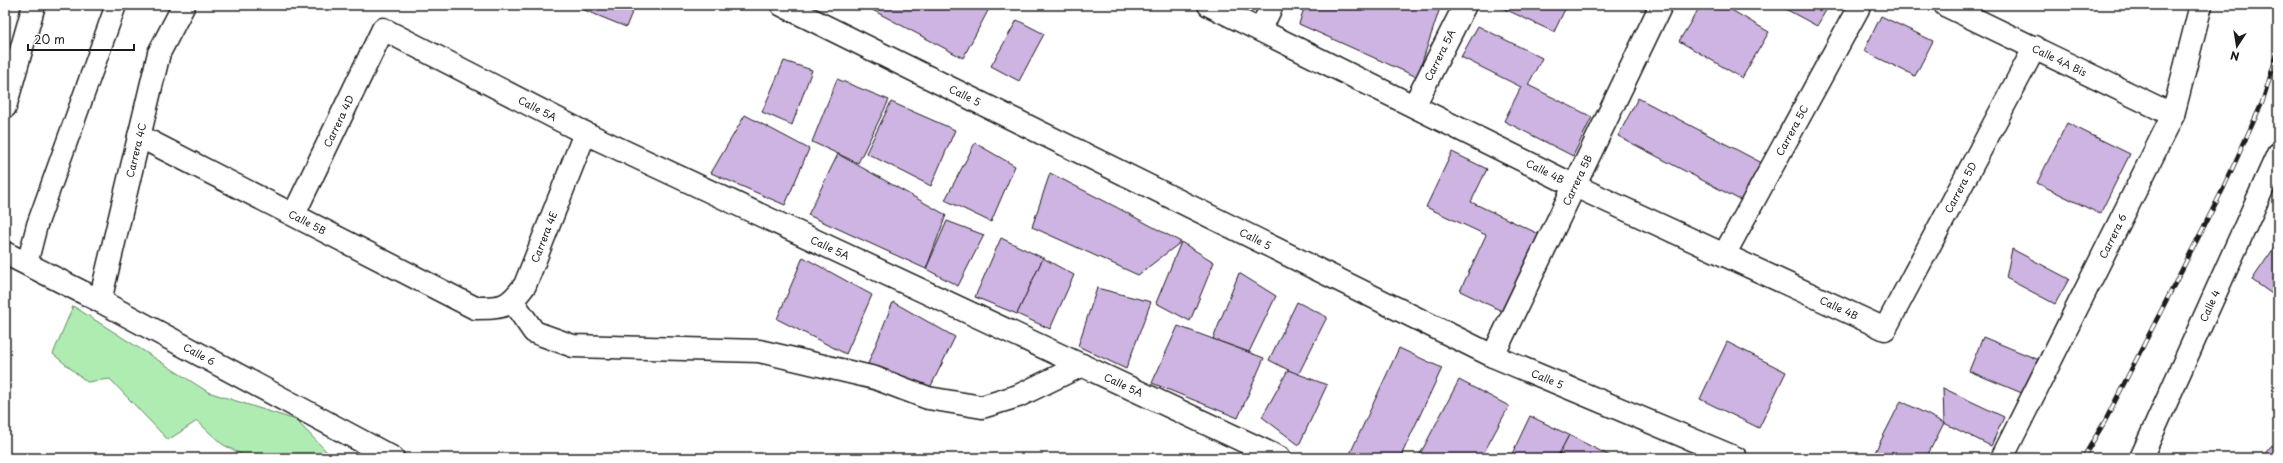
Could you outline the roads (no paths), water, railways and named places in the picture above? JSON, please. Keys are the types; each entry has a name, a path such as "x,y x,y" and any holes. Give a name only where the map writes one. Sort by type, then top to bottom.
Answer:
{"street":[{"path":"5,107 34,5"},
{"name":"Carrera 4C","path":"100,301 159,53 184,5"},
{"name":"Calle 5","path":"782,5 1493,356 1736,458"},
{"name":"Calle 4B","path":"1209,5 1261,29 1575,186 1885,329"},
{"path":"1261,29 1272,5"},
{"name":"Carrera 5A","path":"1414,106 1465,5"},
{"name":"Carrera 5B","path":"1493,356 1661,5"},
{"name":"Carrera 5C","path":"1724,255 1860,5"},
{"name":"Calle 4A Bis","path":"1945,5 2035,47 2173,115"},
{"name":"Carrera 6","path":"2002,458 2173,115 2201,5"},
{"name":"Calle 5A","path":"384,29 585,133 1082,366 1257,454 1280,458"},
{"name":"Carrera 4D","path":"294,214 384,29"},
{"name":"Carrera 5D","path":"1885,329 2035,47"},
{"name":"Carrera 4E","path":"513,302 524,285 585,133"},
{"name":"Calle 5B","path":"139,136 475,308 494,308 513,302"},
{"name":"Calle 4","path":"2141,458 2277,159"},
{"name":"Calle 6","path":"5,253 100,301 393,458"},
{"path":"513,302 534,332 573,346 759,351 875,378 928,398 982,407 1018,396 1082,366"}],"lane":[{"path":"27,264 37,226 116,5"}],"railway":[{"path":"2083,458 2105,421 2223,189 2262,103 2278,51"}]}
